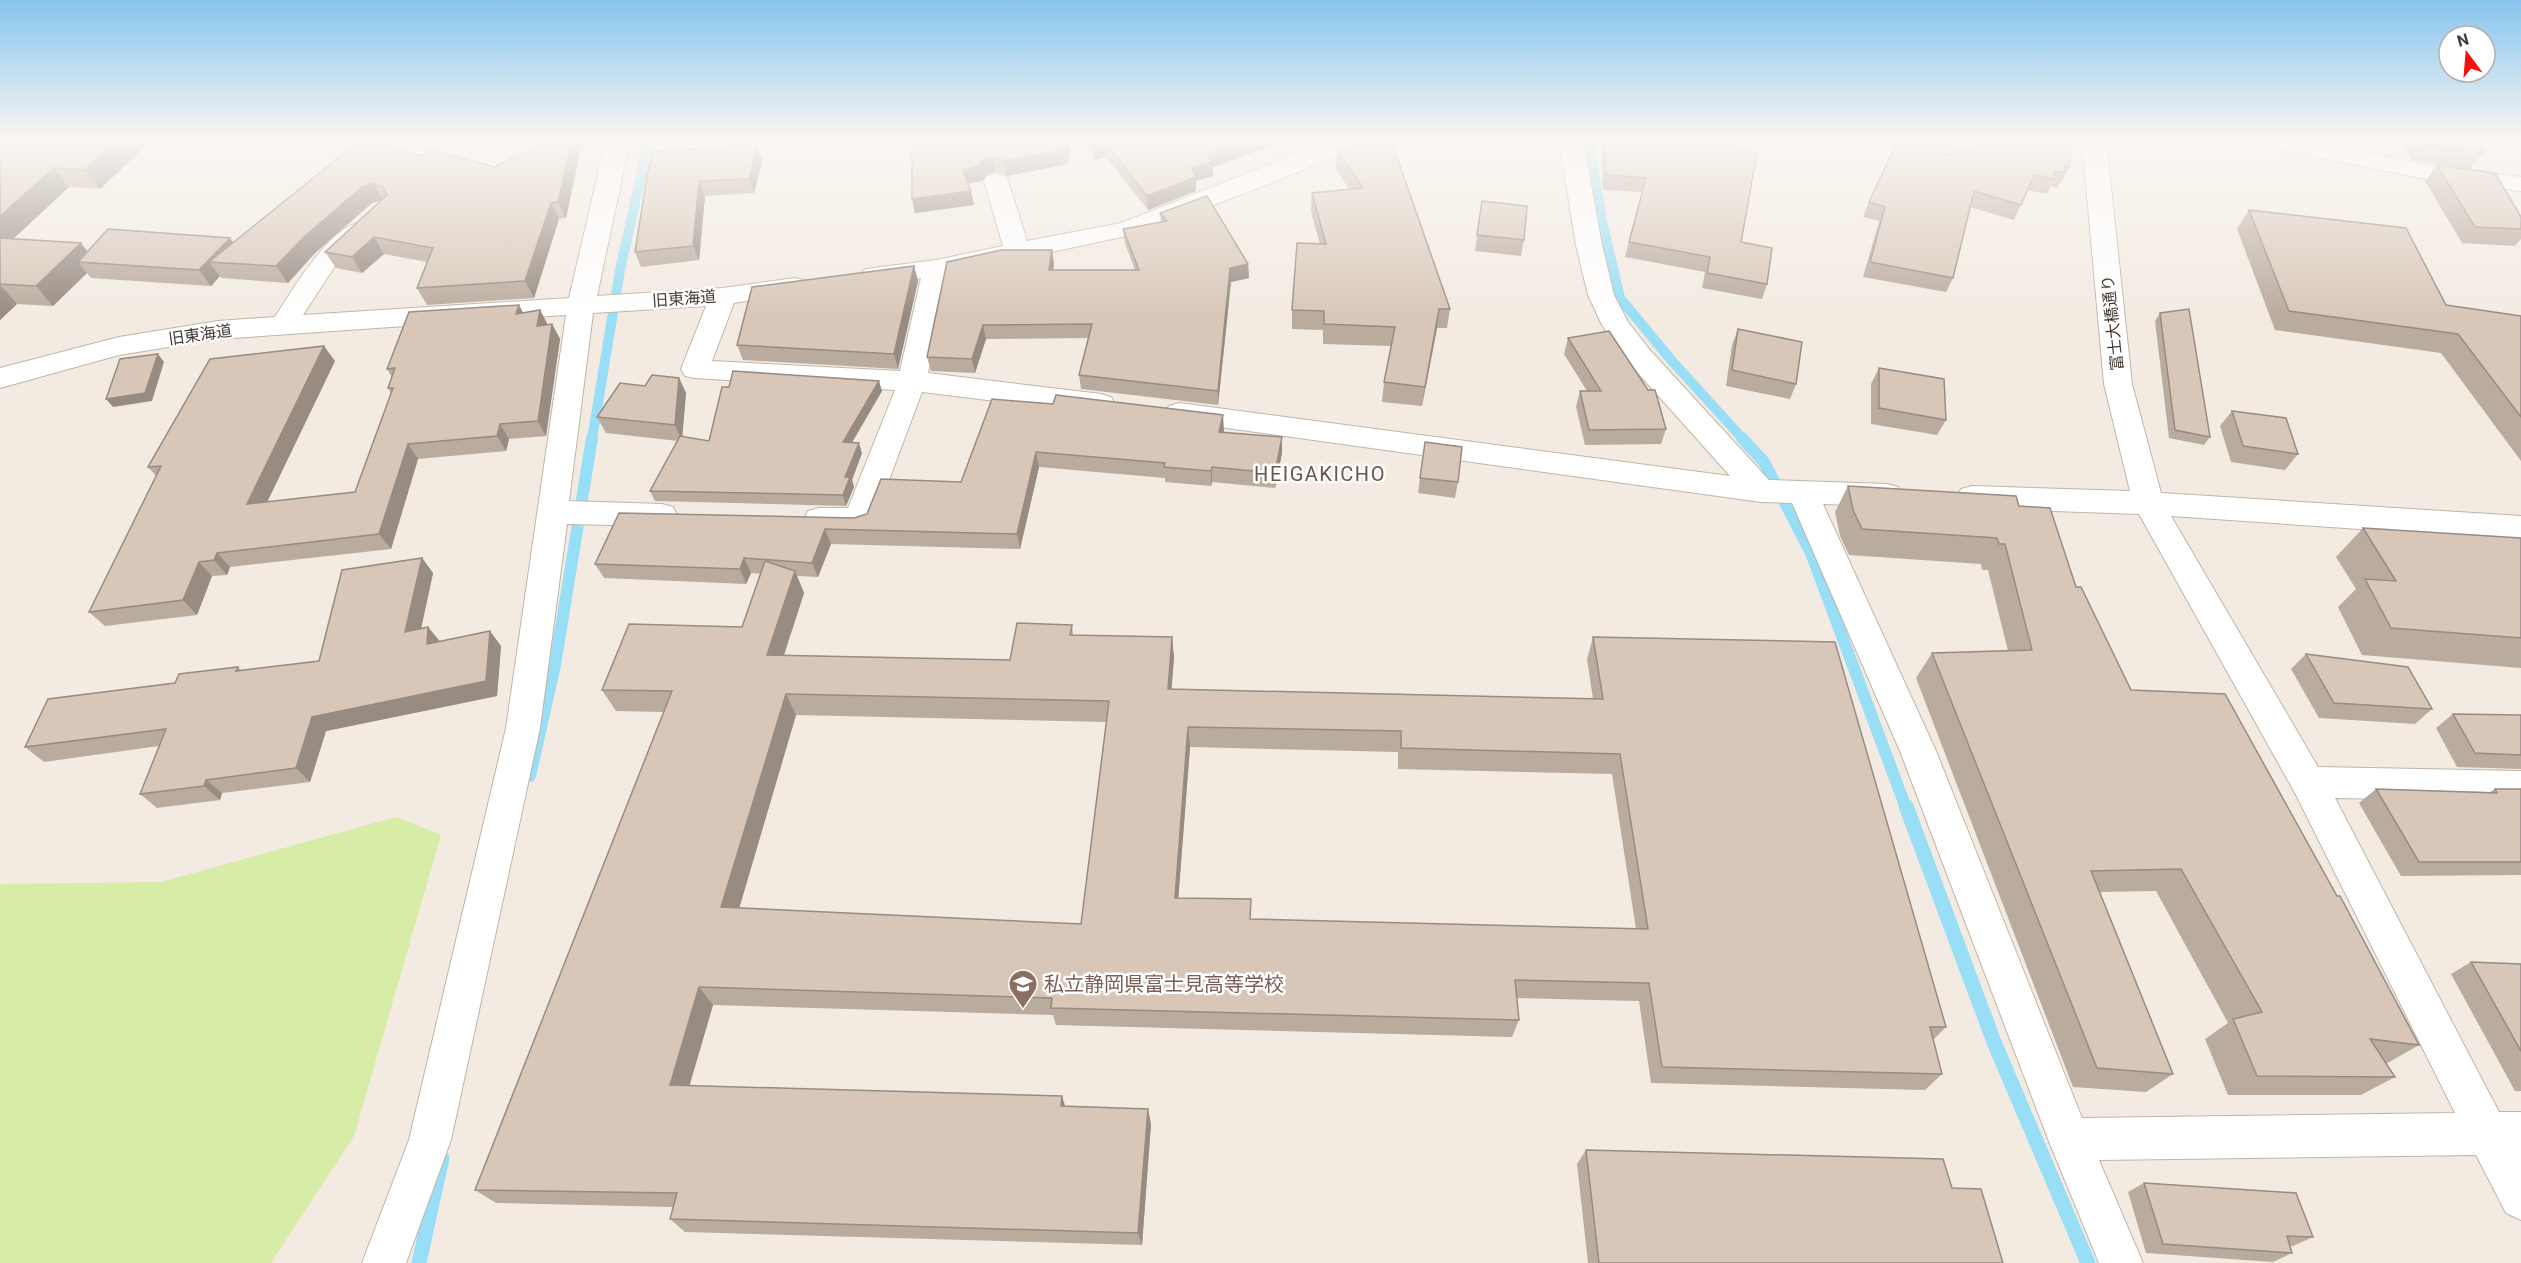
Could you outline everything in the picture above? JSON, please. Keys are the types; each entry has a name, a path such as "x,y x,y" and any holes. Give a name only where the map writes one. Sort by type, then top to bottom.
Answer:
{"street":[{"path":"384,1263 430,1140 520,740 553,512 607,199"},
{"path":"1001,199 1017,251"},
{"path":"853,279 936,268 1127,229 1207,199"},
{"path":"1581,199 1601,295 1616,325 1639,356 1761,491"},
{"name":"富士大橋通り","path":"2100,199 2118,384 2148,503 2308,782 2504,1133 2521,1198"},
{"path":"283,326 325,261 382,210"},
{"path":"788,518 859,520 912,381 936,268"},
{"name":"旧東海道","path":"0,378 119,346 218,330 723,296 818,283"},
{"path":"723,296 695,369 912,381 1761,491 1909,495"},
{"path":"1802,492 1918,751 2068,1139 2121,1263"},
{"path":"1945,497 2148,503 2521,528"},
{"path":"553,512 695,516"},
{"path":"2308,782 2521,786"},
{"path":"2068,1139 2504,1133"}],"green space":[{"path":"396,817 441,835 354,1136 271,1263 0,1263 0,884 161,882"}],"building":[{"path":"0,199 19,199 0,216"},
{"path":"287,199 348,199 304,237 276,266 209,262"},
{"path":"383,199 559,199 558,202 551,203 525,281 417,288 433,248 374,237 352,257 325,252"},
{"path":"644,199 697,199 693,246 635,252"},
{"path":"1199,199 1209,199 1248,264 1230,268 1218,391 1079,375 1092,324 983,325 972,359 927,357 947,262 1001,250 1052,250 1049,270 1139,270 1123,229 1167,221 1160,213"},
{"path":"1314,199 1412,199 1450,309 1439,309 1425,387 1384,382 1395,327 1324,324 1324,311 1292,310 1297,243 1326,244"},
{"path":"1640,199 1749,199 1741,242 1772,248 1767,284 1707,273 1710,257 1629,242"},
{"path":"1870,199 1972,199 1953,278 1870,262 1885,207 1869,202"},
{"path":"2001,199 2024,199 2021,205"},
{"path":"2458,199 2510,199 2521,217 2521,229 2475,227"},
{"path":"1482,201 1527,206 1524,240 1477,235"},
{"path":"2249,210 2406,228 2446,305 2521,316 2521,417 2458,334 2289,311"},
{"path":"108,229 230,238 199,270 78,262"},
{"path":"0,238 81,243 36,286 0,284"},
{"path":"914,266 894,354 737,345 752,287"},
{"path":"519,305 516,314 540,310 537,326 552,324 538,421 500,424 497,436 408,444 379,534 217,553 214,560 199,562 183,600 89,612 161,466 148,467 210,359 324,346 247,504 355,492 393,388 388,388 395,368 387,369 409,312"},
{"path":"2189,309 2210,437 2175,430 2160,313"},
{"path":"1738,329 1802,342 1796,384 1732,370"},
{"path":"1609,331 1648,390 1655,390 1666,429 1589,430 1580,391 1601,391 1568,338"},
{"path":"158,354 145,393 106,399 120,359"},
{"path":"1879,368 1944,379 1946,420 1879,408"},
{"path":"733,371 879,381 843,442 859,443 845,477 850,477 843,495 650,491 680,436 709,441 722,387 729,387"},
{"path":"652,375 679,378 675,425 597,417 620,383 645,386"},
{"path":"1056,395 1223,415 1219,432 1282,437 1275,473 1212,467 1211,471 1164,467 1165,463 1036,452 1017,534 825,529 812,563 744,558 740,569 595,564 619,513 854,518 867,514 881,479 961,482 992,399 1053,404"},
{"path":"2232,411 2286,418 2298,454 2243,446"},
{"path":"1425,442 1462,447 1458,482 1420,478"},
{"path":"1848,486 2016,496 2019,506 2050,508 2076,587 2081,587 2131,690 2225,694 2337,896 2340,896 2419,1045 2370,1039 2395,1077 2257,1076 2233,1019 2262,1012 2181,869 2091,871 2173,1074 2097,1068 1932,653 2032,650 2005,544 1999,544 1997,538 1862,529 1853,510"},
{"path":"2363,528 2521,538 2521,638 2391,628 2365,579 2396,581"},
{"path":"422,558 405,632 428,627 427,644 490,631 486,681 312,717 296,768 206,780 204,786 140,794 166,729 25,747 48,699 175,683 179,674 238,667 236,671 319,661 342,570"},
{"path":"765,561 795,571 767,655 1010,660 1017,623 1072,625 1070,635 1172,637 1168,689 1603,699 1593,637 1835,642 1946,1027 1930,1027 1942,1074 1662,1067 1649,983 1515,980 1519,1020 1051,1008 1052,998 699,987 670,1085 1062,1096 1061,1106 1148,1109 1138,1233 670,1219 677,1193 475,1190 672,691 602,690 629,624 742,627","holes":["786,694 1109,701 1081,924 721,907","1188,727 1401,731 1401,748 1620,754 1648,929 1250,919 1251,899 1175,898"]},
{"path":"2306,654 2408,667 2432,709 2334,703"},
{"path":"2453,714 2521,715 2521,755 2475,753"},
{"path":"2376,789 2497,793 2495,789 2521,789 2521,862 2419,862"},
{"path":"2471,962 2521,964 2521,1051"},
{"path":"1586,1150 1943,1159 1952,1188 1981,1189 2003,1263 1599,1263"},
{"path":"2144,1183 2296,1193 2313,1237 2287,1236 2292,1253 2163,1244"}],"waterway":[{"path":"592,439 620,270 636,199"},
{"path":"1598,199 1620,298 1672,361 1743,439"},
{"path":"530,776 555,665 592,438"},
{"path":"1742,438 1764,462 1811,553 1906,808"},
{"path":"1906,806 1994,1042 2088,1263"},
{"path":"419,1263 442,1158"}],"place":[{"name":"私立静岡県富士見高等学校","path":"1023,1010"}],"district":[{"name":"HEIGAKICHO","path":"1320,474"}]}
